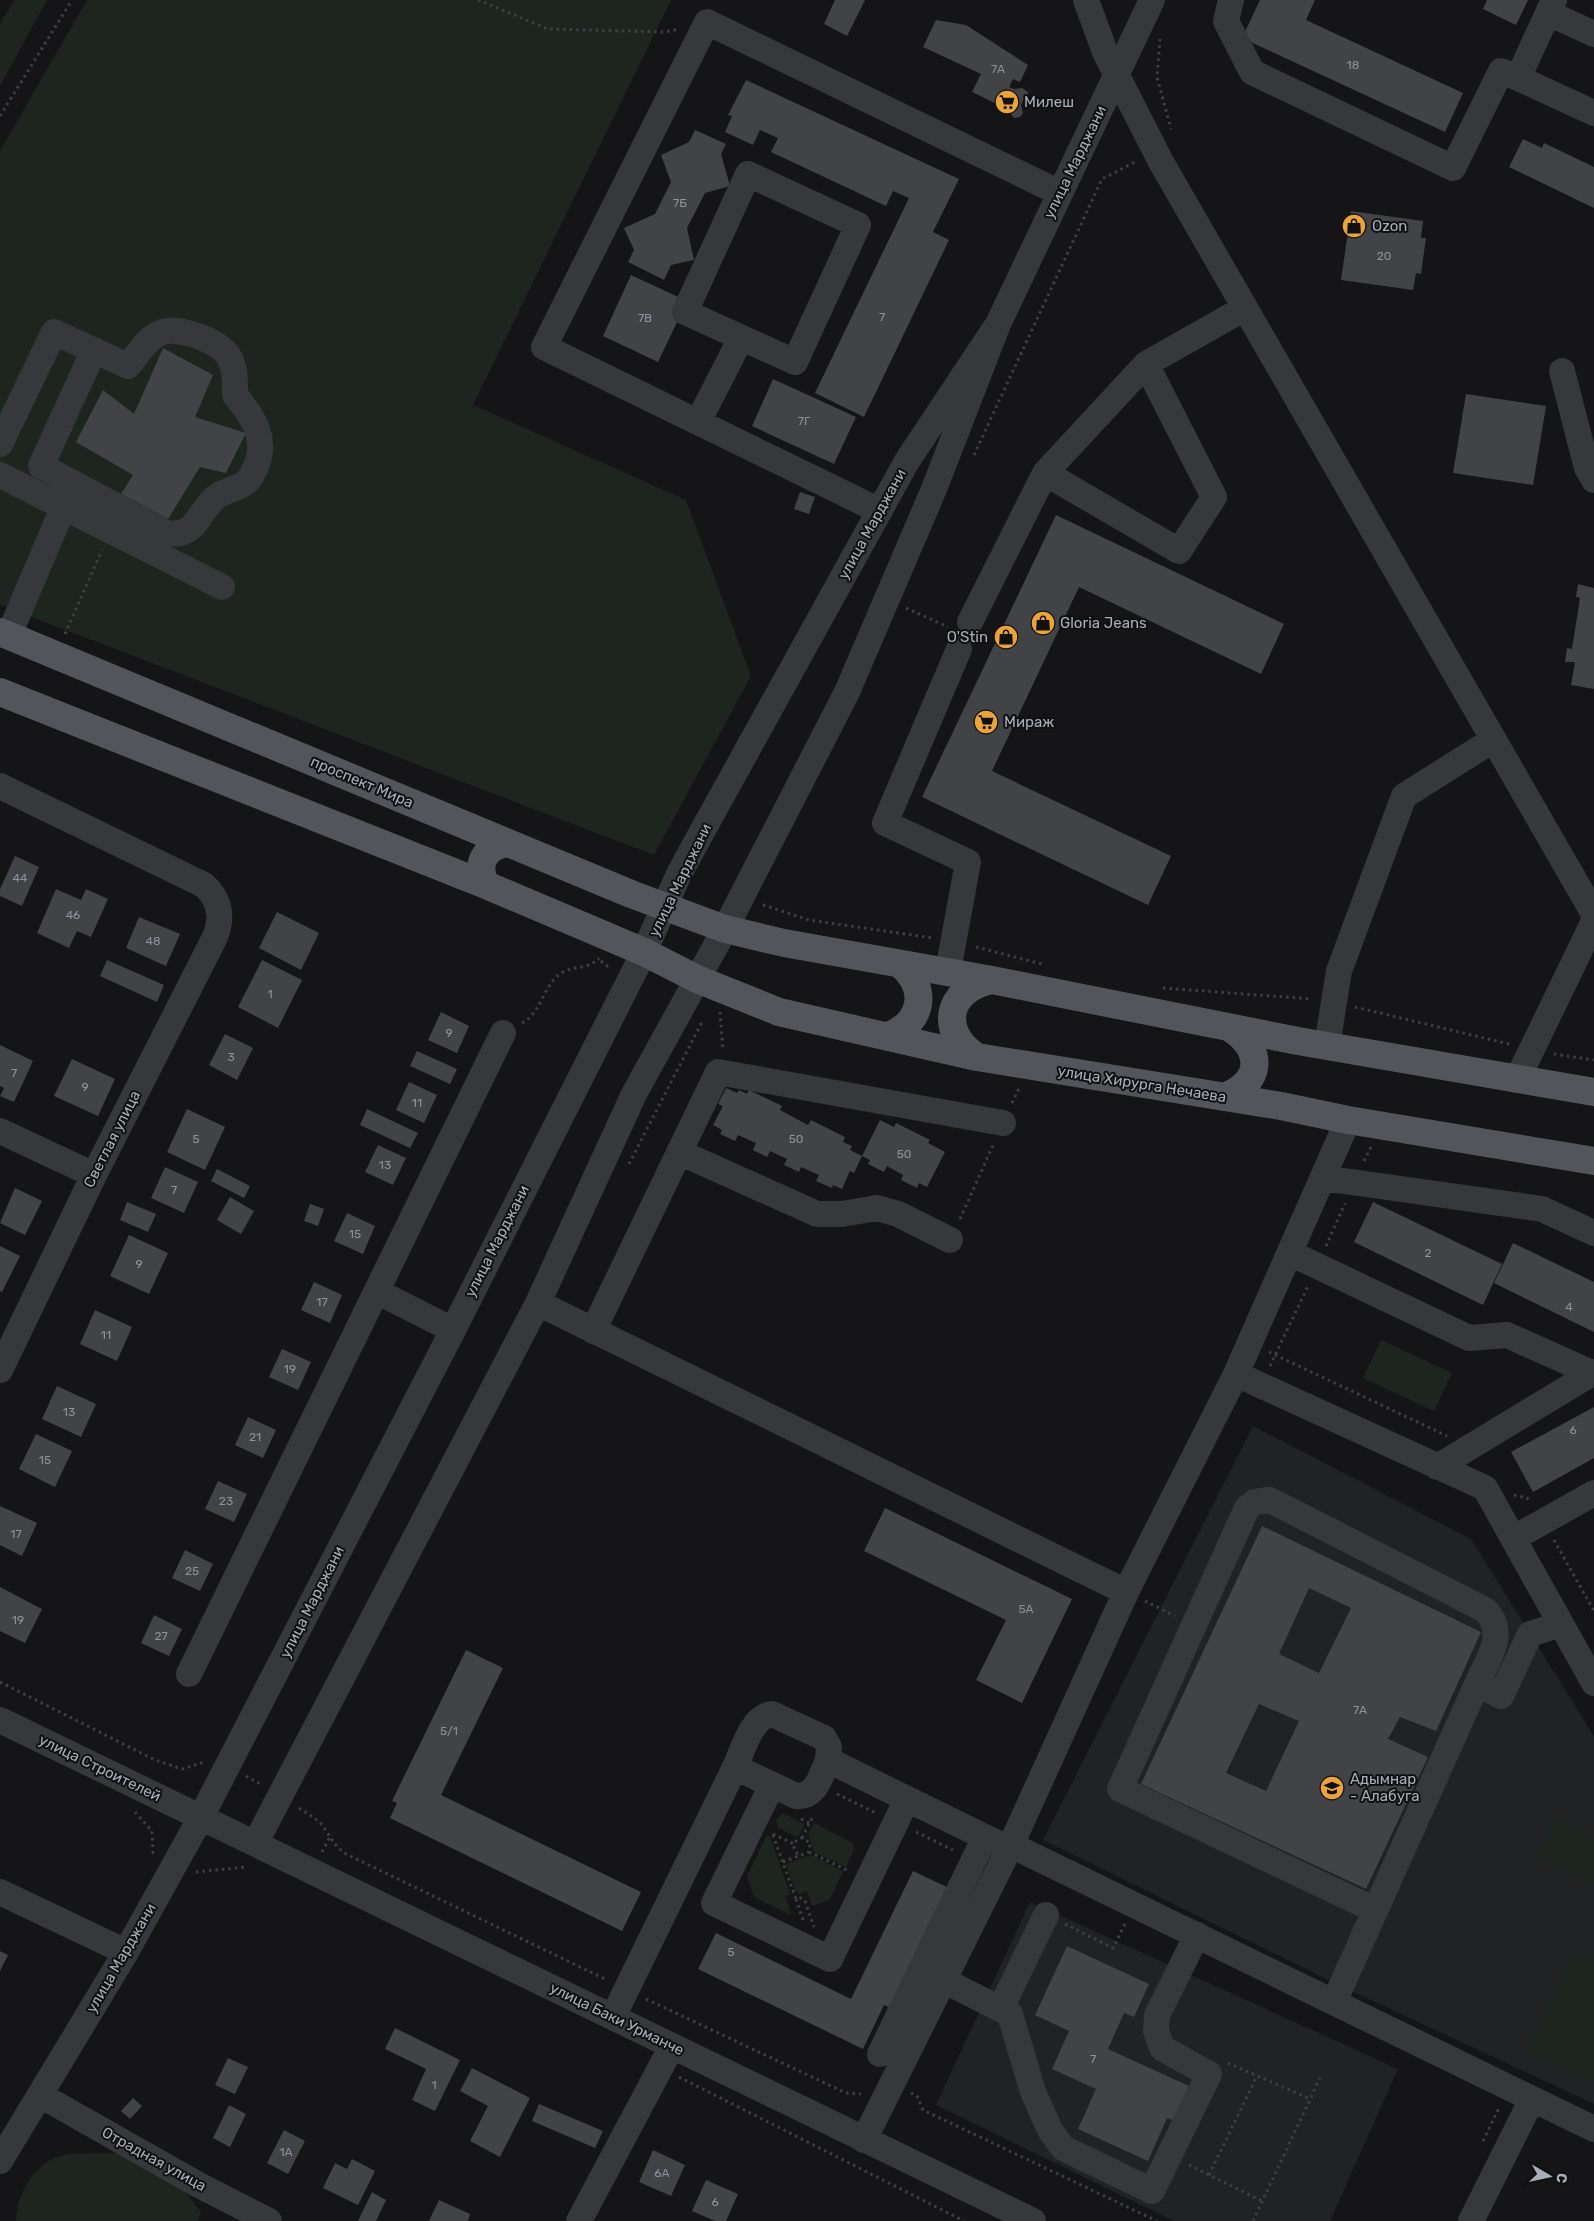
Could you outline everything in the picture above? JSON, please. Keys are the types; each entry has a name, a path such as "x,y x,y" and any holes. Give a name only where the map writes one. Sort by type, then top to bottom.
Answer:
{"main road":[{"name":"проспект Мира","path":"12,636 507,843 666,908 724,929"},
{"path":"0,692 486,885 644,952 697,979"},
{"path":"486,885 480,872 483,858 493,847 507,843"},
{"path":"724,929 784,943 992,980 1230,1028 1594,1092"},
{"path":"888,1036 899,1032 908,1024 918,1004 916,981 900,964"},
{"name":"улица Хирурга Нечаева","path":"697,979 779,1012 977,1057 1224,1097 1348,1120 1594,1161"},
{"path":"977,1057 964,1049 955,1036 952,1020 955,1005 963,992 976,983 992,980"},
{"path":"1224,1097 1238,1091 1249,1080 1254,1065 1252,1050 1244,1037 1230,1028"}],"street":[{"path":"1086,0 1105,52 1161,162 1594,914"},
{"name":"улица Марджани","path":"256,1842 538,1303 634,1094 724,929 847,692 934,489 998,324 1152,0"},
{"path":"1231,0 1226,21 1252,72 1453,168 1501,71 1594,113"},
{"path":"1518,78 1551,6 1594,34"},
{"path":"880,511 544,347 707,22 1060,193"},
{"path":"748,174 858,225 795,362 741,338 685,312 748,174"},
{"path":"948,972 968,862 885,823 962,634 1044,473 1146,364 1245,308"},
{"name":"улица Марджани","path":"0,2161 126,1952 228,1766 453,1330 666,908 680,874 698,839 907,462 998,324"},
{"path":"0,444 54,332 94,350 128,366 148,340 162,332 182,330 204,338 228,354 235,377 235,395 256,422 260,438 258,459 252,475 246,483 222,492 212,500 191,528 177,534 166,533 41,466 94,350"},
{"path":"698,422 741,338"},
{"path":"1044,473 1179,551 1214,497 1146,364"},
{"path":"1562,371 1587,468 1594,480"},
{"path":"0,475 222,587"},
{"path":"12,636 30,628 71,512"},
{"path":"1327,1046 1339,971 1404,796 1493,740"},
{"name":"Светлая улица","path":"0,786 204,884 211,891 219,908 220,917 216,938 94,1175 1,1365"},
{"path":"1518,1080 1594,921"},
{"path":"189,1674 378,1292 503,1033"},
{"path":"593,1331 718,1072 1003,1123"},
{"path":"864,2140 1010,1847 1126,1592 1236,1374 1348,1120"},
{"path":"0,1131 94,1175"},
{"path":"679,1152 817,1214 842,1214 877,1208 898,1214 950,1240"},
{"path":"1323,1178 1542,1209 1594,1233"},
{"path":"1290,1253 1469,1338 1507,1335 1593,1373"},
{"path":"378,1292 453,1330"},
{"path":"538,1303 1126,1592"},
{"path":"1437,1467 1593,1373"},
{"path":"1236,1374 1485,1488 1594,1683"},
{"path":"1514,1538 1594,1493"},
{"path":"1334,2002 1477,1684 1494,1644 1497,1628 1485,1610 1270,1500 1255,1502 1247,1508 1120,1789 1375,1910"},
{"path":"1477,1684 1501,1696 1530,1634 1561,1624"},
{"path":"613,2017 627,1990 735,1766 755,1725 760,1718 772,1714 824,1738 829,1747 828,1760 815,1788 807,1796 796,1796 735,1766"},
{"name":"улица Строителей","path":"0,1720 201,1817"},
{"path":"828,1760 985,1837 1197,1935 1594,2129"},
{"path":"772,1785 714,1903 830,1959 907,1799"},
{"name":"улица Баки Урманче","path":"201,1817 256,1842 613,2017 666,2057 864,2140 1033,2221"},
{"path":"880,2054 985,1837"},
{"path":"0,1892 126,1952"},
{"path":"1001,2008 1046,1915"},
{"path":"943,1980 1010,2014 1033,2092 1050,2130 1063,2148 1152,2191 1209,2074 1162,2048 1156,2032 1156,2015 1197,1935"},
{"path":"579,2221 666,2057"},
{"name":"Отрадная улица","path":"40,2095 197,2184 270,2221"},
{"path":"1471,2221 1532,2098"}],"path":[{"path":"0,116 72,0"},
{"path":"478,0 548,29 665,32 707,22"},
{"path":"1162,34 1158,52 1157,77 1166,110"},
{"path":"62,641 110,531"},
{"path":"903,606 962,634"},
{"path":"759,903 809,920 953,941 1044,965"},
{"path":"503,1033 529,1019 536,1012 550,986 563,972 592,965 598,959"},
{"path":"1160,988 1315,999 1533,1049 1594,1060"},
{"path":"721,1005 719,1014 726,1073"},
{"path":"950,1240 1020,1086"},
{"path":"1250,1343 1470,1447"},
{"path":"1126,1592 1194,1625"},
{"path":"0,1682 155,1760 182,1769 212,1760 228,1766 280,1795 320,1822 335,1844 344,1853 627,1990 846,2093 865,2092 885,2080 917,2096 923,2110 1157,2221"},
{"path":"134,1810 152,1831 153,1853 174,1866 194,1872 244,1866 252,1870"},
{"path":"794,1816 809,1823"},
{"path":"770,1825 804,1924 795,1920"},
{"path":"773,1834 794,1844"},
{"path":"802,1856 795,1852 794,1844 798,1839 805,1838 810,1843 809,1852"},
{"path":"809,1852 868,1880"},
{"path":"783,1862 809,1852"},
{"path":"796,1899 801,1898 805,1901 815,1930 810,1927"},
{"path":"1046,1915 1113,1948 1116,1941"},
{"path":"666,2057 964,2221"},
{"path":"1224,2061 1310,2099"},
{"path":"1209,2175 1257,2076"},
{"path":"1253,2221 1320,2078"},
{"path":"1169,2155 1262,2201"}],"shaded area":[{"path":"14,0 47,0 0,86 0,24"},
{"path":"87,0 671,0 473,405 686,500 751,676 654,855 0,605 0,151"},
{"path":"1381,1340 1452,1373 1434,1411 1363,1378"},
{"name":"Адымнар - Алабуга","path":"1253,1426 1471,1539 1594,1736 1594,2104 1341,1986 1043,1840"},
{"path":"782,1813 805,1824 798,1837 778,1828 776,1820"},
{"path":"1557,1816 1594,1835 1594,1886 1536,1858"},
{"path":"814,1823 853,1843 854,1850 846,1867 814,1852 808,1834"},
{"path":"767,1835 770,1836 790,1894 786,1896 791,1915 754,1897 747,1876"},
{"path":"811,1855 843,1871 830,1900 812,1906 807,1891 800,1894 795,1890 786,1864"},
{"path":"1030,1902 1398,2069 1330,2221 1174,2221 936,2105"},
{"path":"1574,1951 1594,1960 1594,2083 1527,2051"},
{"path":"120,2153 174,2177 201,2212 198,2221 16,2221 17,2210 24,2189 30,2179 45,2163 66,2155"}],"building":[{"path":"835,0 865,0 847,36 824,24"},
{"path":"1260,0 1315,0 1306,20 1463,93 1445,132 1242,38"},
{"path":"1487,0 1528,0 1516,25 1483,9"},
{"path":"936,20 966,25 1028,65 1020,82 1013,79 1009,87 1014,89 1022,88 1028,92 1028,98 1023,100 1021,105 1023,113 1020,117 1014,118 1007,109 972,92 981,74 923,47"},
{"path":"746,80 959,179 933,232 949,240 864,417 815,393 909,198 893,191 886,206 771,152 778,138 760,130 753,145 725,132 732,116 728,115"},
{"path":"695,130 726,144 721,154 730,186 705,193 687,228 694,260 671,265 664,280 628,262 634,250 624,228 655,214 671,182 661,155 689,142"},
{"path":"1523,139 1542,148 1544,143 1594,167 1594,208 1509,167"},
{"path":"1351,211 1423,221 1421,238 1426,238 1421,274 1416,273 1413,290 1341,280"},
{"path":"631,275 687,301 658,362 603,336"},
{"path":"163,348 213,375 195,417 246,433 226,473 200,467 168,519 121,494 133,475 76,442 103,390 134,414"},
{"path":"773,379 856,417 834,464 752,426"},
{"path":"1466,394 1546,406 1533,485 1453,473"},
{"path":"800,492 815,497 809,514 794,509"},
{"name":"Мираж","path":"1056,515 1284,624 1261,674 1079,587 992,771 1171,856 1148,905 922,797"},
{"path":"1578,584 1594,588 1594,689 1571,685 1575,662 1565,662 1567,648 1572,649 1580,598 1576,597"},
{"path":"15,856 39,867 22,906 0,896 0,889"},
{"path":"56,889 81,900 86,889 108,899 91,937 77,931 69,948 37,933"},
{"path":"277,912 319,933 301,970 259,948"},
{"path":"139,917 180,934 166,966 126,948"},
{"path":"107,960 164,985 157,1002 100,976"},
{"path":"262,960 302,980 278,1028 238,1007"},
{"path":"441,1012 469,1026 457,1053 428,1040"},
{"path":"225,1034 253,1048 237,1080 209,1065"},
{"path":"0,1045 33,1061 14,1102 0,1096 4,1088 0,1086"},
{"path":"417,1051 457,1069 450,1084 410,1066"},
{"path":"72,1059 115,1079 98,1116 54,1096"},
{"path":"409,1082 437,1095 424,1123 396,1110"},
{"path":"726,1088 737,1093 739,1090 747,1094 749,1090 782,1106 780,1110 808,1125 811,1120 845,1137 843,1142 852,1146 850,1150 862,1156 854,1173 850,1171 842,1189 833,1185 832,1188 816,1181 819,1175 801,1167 799,1172 784,1165 787,1159 770,1151 767,1157 753,1150 756,1143 738,1135 735,1141 720,1134 722,1130 713,1125 723,1106 718,1104"},
{"path":"187,1109 225,1127 205,1170 167,1152"},
{"path":"367,1109 418,1133 410,1148 360,1125"},
{"path":"880,1120 894,1127 896,1123 930,1140 928,1143 945,1152 927,1187 919,1183 917,1188 901,1180 903,1175 887,1166 884,1172 868,1164 870,1160 862,1156"},
{"path":"378,1145 406,1158 393,1185 365,1172"},
{"path":"165,1167 198,1182 184,1213 151,1198"},
{"path":"217,1169 250,1186 244,1198 211,1181"},
{"path":"15,1188 42,1201 25,1235 0,1223"},
{"path":"230,1197 254,1211 241,1234 217,1220"},
{"path":"127,1202 156,1214 148,1232 120,1220"},
{"path":"1373,1202 1502,1264 1483,1305 1354,1242"},
{"path":"310,1204 324,1209 318,1226 304,1221"},
{"path":"347,1213 375,1226 363,1254 334,1241"},
{"path":"129,1235 168,1253 149,1294 110,1276"},
{"path":"1513,1243 1594,1282 1594,1332 1494,1283"},
{"path":"0,1246 20,1256 2,1292 0,1291"},
{"path":"314,1282 342,1295 330,1323 301,1310"},
{"path":"95,1310 132,1327 117,1361 80,1344"},
{"path":"282,1349 311,1362 298,1390 269,1377"},
{"path":"57,1386 96,1404 81,1437 42,1419"},
{"path":"1594,1407 1594,1458 1533,1492 1511,1452"},
{"path":"248,1417 276,1430 263,1458 235,1445"},
{"path":"36,1434 72,1451 55,1487 19,1469"},
{"path":"218,1481 247,1494 234,1522 205,1509"},
{"path":"0,1506 37,1523 22,1556 0,1545"},
{"path":"885,1508 1072,1599 1022,1703 976,1680 1006,1620 864,1551"},
{"path":"1262,1526 1481,1632 1436,1731 1400,1717 1388,1739 1428,1757 1366,1889 1141,1784","holes":["1309,1588 1351,1608 1319,1673 1279,1654","1259,1704 1299,1721 1266,1791 1226,1773"]},
{"path":"185,1550 213,1564 200,1591 172,1578"},
{"path":"0,1587 42,1609 25,1643 0,1631"},
{"path":"154,1615 182,1629 169,1656 141,1643"},
{"path":"466,1650 503,1668 441,1795 641,1892 622,1931 390,1818 397,1803 392,1801"},
{"path":"913,1871 951,1889 893,2009 884,2005 863,2049 698,1969 716,1933 851,1999"},
{"path":"1067,1946 1149,1984 1134,2017 1124,2013 1108,2049 1191,2087 1175,2121 1167,2118 1148,2161 1078,2129 1096,2089 1052,2069 1069,2031 1035,2015"},
{"path":"0,1951 8,1955 0,1971"},
{"path":"395,2028 460,2060 435,2111 412,2100 426,2069 385,2049"},
{"path":"228,2058 248,2067 235,2094 215,2085"},
{"path":"472,2068 530,2098 500,2157 470,2141 488,2106 460,2091"},
{"path":"133,2098 142,2106 130,2119 121,2111"},
{"path":"539,2104 603,2131 595,2148 532,2121"},
{"path":"229,2105 246,2114 230,2147 213,2138"},
{"path":"284,2130 305,2141 288,2174 267,2163"},
{"path":"653,2150 685,2165 671,2196 639,2182"},
{"path":"352,2159 375,2171 358,2205 323,2188 335,2163 347,2169"},
{"path":"706,2180 738,2194 726,2221 715,2221 692,2211"},
{"path":"372,2192 386,2200 376,2221 358,2221"},
{"path":"439,2200 470,2214 468,2221 429,2221"}],"place":[{"name":"Милеш","path":"1007,102"},
{"name":"Ozon","path":"1354,226"},
{"name":"Gloria Jeans","path":"1043,623"},
{"name":"O'Stin","path":"1006,637"},
{"name":"Мираж","path":"986,722"},
{"name":"Адымнар - Алабуга","path":"1332,1788"}]}
